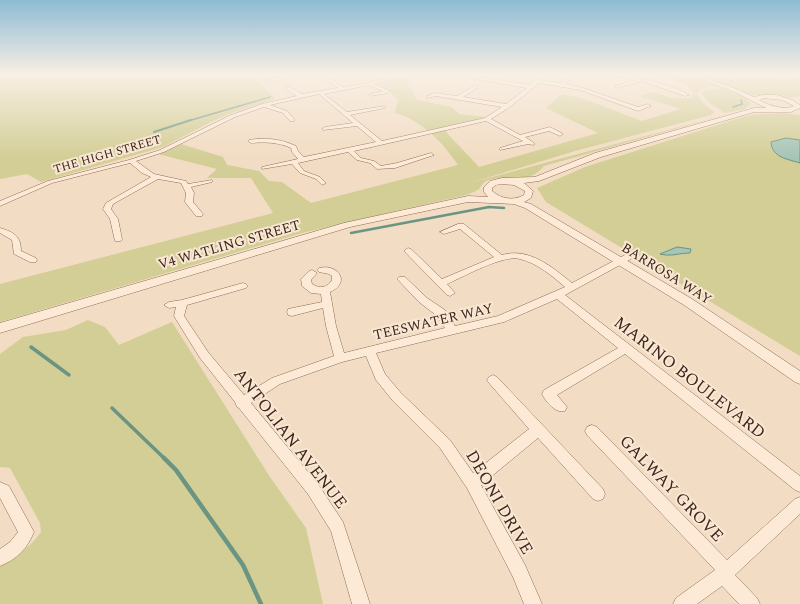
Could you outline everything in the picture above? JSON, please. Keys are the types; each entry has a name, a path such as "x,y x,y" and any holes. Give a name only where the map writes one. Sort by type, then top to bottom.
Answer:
{"street":[{"name":"THE HIGH STREET","path":"0,204 50,182 131,161 162,151 233,116 276,102"},
{"path":"332,102 381,143"},
{"path":"491,102 508,106"},
{"path":"264,168 488,119 496,116 513,102"},
{"path":"619,102 640,110 648,106"},
{"path":"754,110 757,106 756,102"},
{"path":"759,102 767,106 784,109"},
{"path":"787,102 798,106"},
{"path":"264,105 285,112 289,119"},
{"path":"512,181 536,179 598,155 754,110 784,109 798,106"},
{"path":"347,114 383,107"},
{"path":"488,119 530,143 502,149"},
{"path":"324,129 358,124"},
{"path":"540,124 560,134"},
{"path":"519,137 550,129"},
{"path":"251,141 263,140 288,144 294,147 295,152 304,160"},
{"path":"349,150 359,159 372,162 379,168 388,168 407,163 412,159 431,155"},
{"path":"131,161 146,173 157,177 184,182 190,193 189,202 199,214"},
{"path":"294,162 302,172 318,178 322,183"},
{"path":"118,238 114,219 107,209 110,203 157,177"},
{"path":"488,189 493,196 508,200 523,199 536,179"},
{"path":"187,186 210,181"},
{"name":"V4 WATLING STREET","path":"468,199 488,189 493,183 512,181"},
{"name":"BARROSA WAY","path":"512,181 520,184 528,192 534,204 550,215 625,259 800,378"},
{"name":"V4 WATLING STREET","path":"0,328 243,255 339,228 400,213 468,199 508,200"},
{"name":"BARROSA WAY","path":"508,200 528,206 695,298 800,369"},
{"path":"444,232 465,225 500,258"},
{"path":"0,230 16,239 16,252 33,260"},
{"path":"408,251 450,293"},
{"path":"441,283 500,258 514,255 523,256 547,268 571,287"},
{"name":"TEESWATER WAY","path":"241,403 276,381 340,358 500,319 523,311 558,295 625,259"},
{"path":"317,271 331,271 337,276 338,279 334,286 325,290 314,290 307,286 306,279 317,271"},
{"path":"402,279 423,300 441,313 452,330"},
{"name":"ANTOLIAN AVENUE","path":"243,286 176,304 179,316 204,355 241,403 313,489 338,527 361,604"},
{"path":"325,290 331,326 340,358"},
{"name":"MARINO BOULEVARD","path":"558,295 800,486"},
{"path":"292,312 327,304"},
{"path":"561,407 548,394 626,348"},
{"name":"DEONI DRIVE","path":"369,350 380,377 397,397 445,444 472,483 519,571 533,604"},
{"path":"493,380 598,494"},
{"path":"472,483 539,429"},
{"name":"GALWAY GROVE","path":"592,431 725,573 751,604"},
{"path":"0,489 4,491 26,532 24,539 19,545 0,558"},
{"path":"682,604 725,573 798,510"}],"shaded area":[{"path":"0,102 265,102 234,112 211,122 163,147 41,182 27,174 0,179"},
{"path":"397,102 428,102 452,107 459,114 486,117 448,126 446,132 479,167 598,133 546,108 553,102 593,102 642,121 681,109 659,102 702,102 714,112 711,115 575,151 470,183 724,115 544,166 538,172 525,178 497,178 489,180 483,183 478,190 466,195 302,233 0,322 0,284 273,213 251,178 207,178 217,169 158,154 181,144 223,157 227,165 259,171 269,181 282,182 311,203 458,165 431,133 405,116 395,113"},
{"path":"710,103 751,103 745,109 725,113"},
{"path":"782,113 800,115 800,356 546,202 537,188 585,167 749,115"},
{"path":"786,138 800,140 800,163 781,157 774,151 771,142"},
{"path":"677,247 691,249 690,253 671,255 660,254"},
{"path":"88,320 105,327 119,345 172,322 270,477 306,528 323,604 0,604 0,562 23,550 37,538 41,532 40,523 10,468 0,467 0,354 23,337 66,330"}],"waterway":[{"path":"188,121 252,102"},
{"path":"733,107 742,104 742,102"},
{"path":"154,132 191,120"},
{"path":"351,233 489,207 504,208"},
{"path":"31,347 69,375"},
{"path":"112,408 165,459"},
{"path":"165,459 176,470 243,565 261,604"}]}
